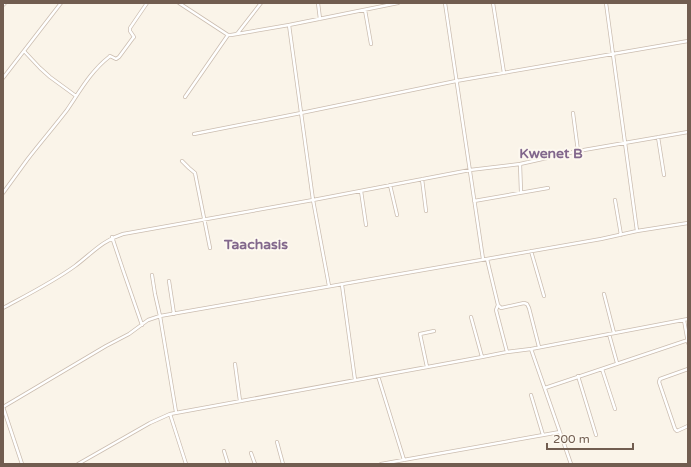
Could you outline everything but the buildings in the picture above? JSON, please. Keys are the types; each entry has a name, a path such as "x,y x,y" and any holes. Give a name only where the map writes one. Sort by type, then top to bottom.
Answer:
{"street":[{"path":"3,78 61,3"},
{"path":"3,193 67,109 85,82 107,58 110,56 117,58 134,38 130,32 130,28 148,3"},
{"path":"179,3 228,35 320,19 398,3"},
{"path":"236,34 261,3"},
{"path":"318,3 320,19"},
{"path":"445,3 474,201 485,259 498,305 496,310 507,352"},
{"path":"493,3 504,73"},
{"path":"606,3 637,231"},
{"path":"365,10 371,44"},
{"path":"288,25 313,200 329,286"},
{"path":"185,97 228,35"},
{"path":"194,134 456,81 688,41"},
{"path":"24,51 50,77 76,96"},
{"path":"573,113 578,151"},
{"path":"3,308 42,287 74,266 112,237 130,232 313,200 470,170 520,164 578,151 688,132"},
{"path":"658,137 664,175"},
{"path":"182,160 195,173 210,248"},
{"path":"520,164 522,192"},
{"path":"422,179 426,211"},
{"path":"390,185 397,215"},
{"path":"474,201 548,188"},
{"path":"361,190 366,225"},
{"path":"615,200 621,234"},
{"path":"22,464 3,407 129,334 151,319 160,316 688,223"},
{"path":"112,237 142,325"},
{"path":"532,251 544,296"},
{"path":"152,276 176,412"},
{"path":"169,281 174,314"},
{"path":"342,284 355,380"},
{"path":"604,294 614,333"},
{"path":"498,305 501,308 524,303 528,304 539,347"},
{"path":"471,317 482,358"},
{"path":"78,464 150,423 176,412 482,358 507,352 688,319"},
{"path":"684,320 688,343"},
{"path":"427,367 420,334 434,331"},
{"path":"609,334 617,363"},
{"path":"545,388 688,340"},
{"path":"531,348 571,464"},
{"path":"235,364 240,401"},
{"path":"602,368 615,409"},
{"path":"688,369 660,379 659,382 675,429 678,431 688,426"},
{"path":"378,376 404,460"},
{"path":"578,376 596,435"},
{"path":"531,395 542,435"},
{"path":"170,414 186,464"},
{"path":"383,464 401,462 404,460 560,432"},
{"path":"277,442 284,464"},
{"path":"224,451 228,464"},
{"path":"251,453 254,464"}],"district":[{"name":"Kwenet B","path":"551,153"},
{"name":"Taachasis","path":"256,244"}]}
